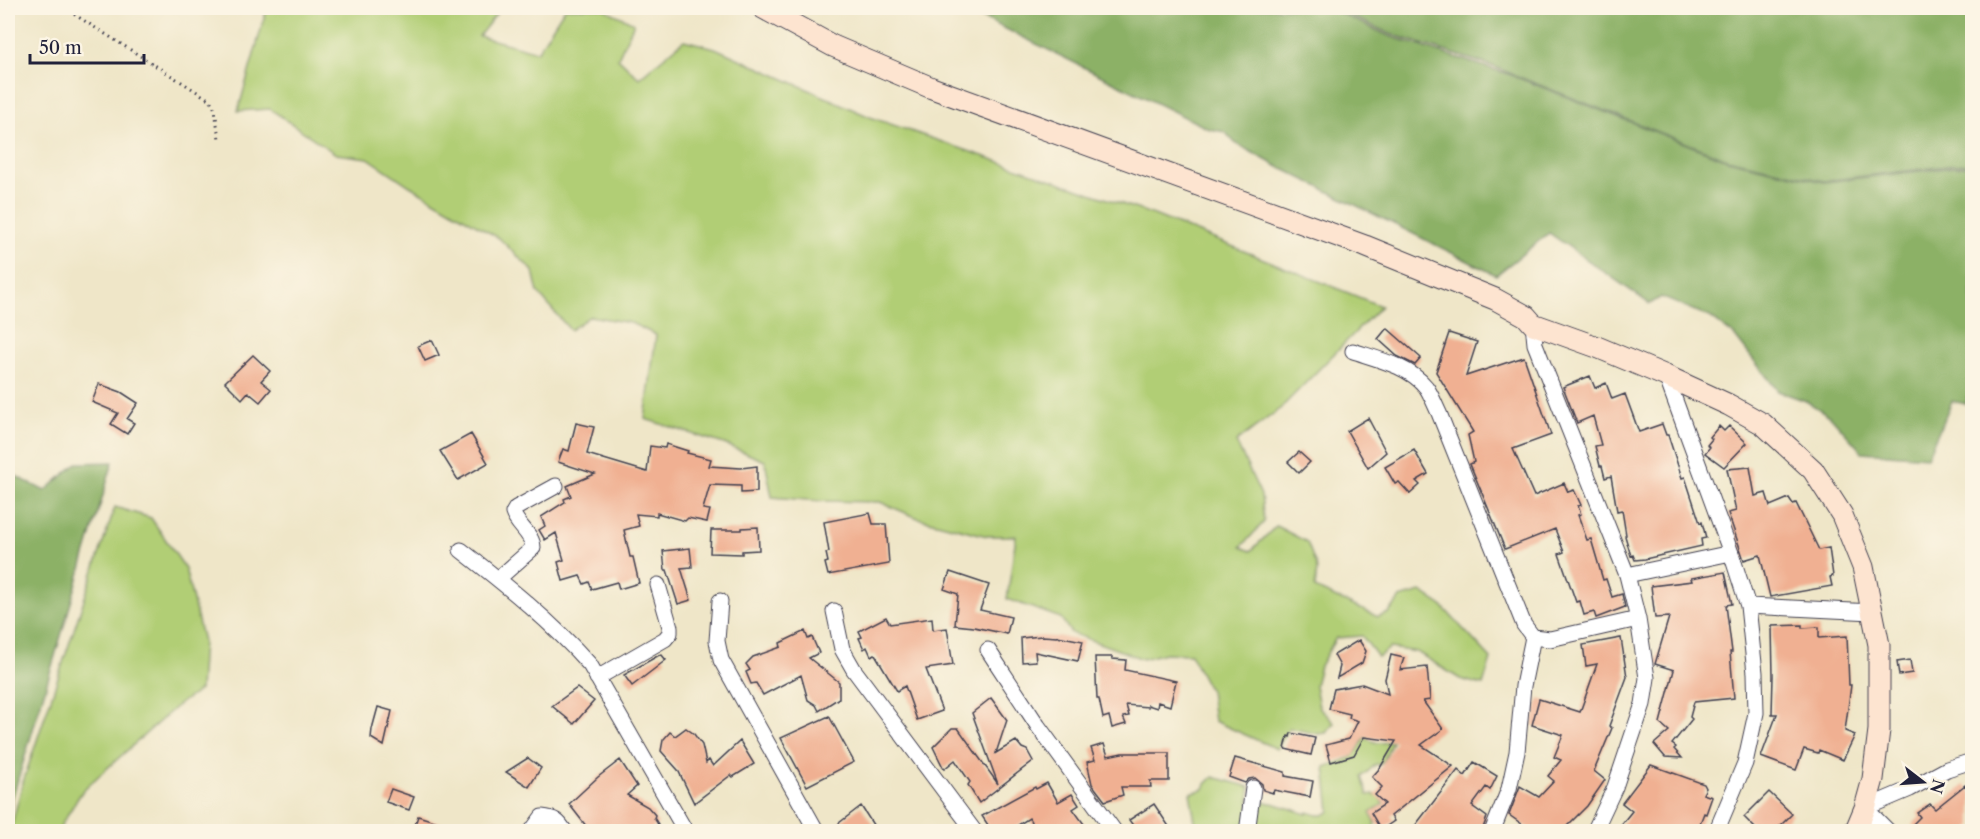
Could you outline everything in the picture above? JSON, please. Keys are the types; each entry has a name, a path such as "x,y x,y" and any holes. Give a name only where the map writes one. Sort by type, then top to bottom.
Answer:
{"main road":[{"path":"763,8 833,46 932,88 1365,246 1495,298 1526,316 1533,324 1597,347 1666,376 1729,405 1763,424 1813,470 1842,515 1863,567 1879,645 1879,730 1873,779 1865,808 1855,831"}],"street":[{"path":"1533,324 1535,344 1627,575 1638,619 1647,678 1643,704 1615,787 1594,831"},
{"path":"1353,351 1387,362 1408,373 1426,387 1439,413 1524,625 1533,637 1550,639 1638,619"},
{"path":"1666,376 1748,606 1755,673 1756,713 1745,763 1716,831"},
{"path":"498,579 533,548 533,542 515,519 513,513 516,508 555,486"},
{"path":"461,550 498,579 574,647 590,665 686,831"},
{"path":"1627,575 1731,553"},
{"path":"597,678 665,639 670,633 657,585"},
{"path":"720,601 717,641 721,660 818,831"},
{"path":"1748,606 1873,612"},
{"path":"834,610 842,649 854,670 975,831"},
{"path":"1492,831 1509,789 1517,752 1523,686 1533,637"},
{"path":"988,650 1038,726 1115,831"},
{"path":"1889,831 1865,808 1910,789 1947,769 1972,761"},
{"path":"1250,831 1248,825 1253,788"},
{"path":"531,831 542,817 552,818 565,831"}],"path":[{"path":"64,8 210,100 215,109 219,139"}],"green space":[{"path":"267,8 501,8 479,36 537,52 565,8 602,8 634,23 618,58 639,78 684,40 715,48 870,117 1154,215 1381,306 1281,408 1236,442 1261,495 1264,522 1241,547 1251,551 1276,526 1307,542 1317,568 1315,588 1378,617 1389,613 1400,598 1421,592 1441,605 1491,659 1483,685 1460,679 1417,652 1390,648 1378,657 1362,636 1336,638 1320,666 1315,685 1319,707 1334,723 1326,733 1318,734 1289,728 1277,749 1214,721 1210,691 1190,654 1165,653 1143,659 1071,633 1061,618 1007,599 1016,536 987,536 918,518 880,502 772,497 765,461 724,444 645,419 656,335 631,323 590,316 570,330 538,293 533,271 499,238 410,186 368,158 336,154 270,109 238,111"},
{"path":"963,8 1329,8 1389,36 1511,75 1727,160 1824,182 1972,165 1972,376 1966,404 1952,401 1927,457 1862,452 1830,416 1806,401 1778,391 1734,335 1710,317 1661,297 1650,304 1549,233 1496,275 1273,164 1235,143 1225,132 1209,129"},
{"path":"1334,8 1972,8 1972,163 1824,181 1727,159 1492,66 1390,34"},
{"path":"113,462 8,813 8,472 45,491 77,463"},
{"path":"115,507 151,518 185,568 203,641 200,690 179,704 83,790 61,825 60,831 10,831 23,782"},
{"path":"1364,738 1378,743 1392,742 1384,760 1362,777 1368,795 1378,795 1383,804 1370,813 1376,824 1373,826 1376,831 1253,831 1254,800 1307,814 1308,812 1322,815 1330,811 1325,767 1344,761 1353,755"},
{"path":"1213,777 1250,787 1248,831 1184,830 1196,827 1190,793 1204,789"}],"building":[{"path":"1387,328 1421,358 1415,365 1397,356 1378,339"},
{"path":"1449,333 1477,342 1466,376 1524,357 1551,435 1513,449 1534,496 1564,483 1568,492 1574,490 1581,505 1578,506 1581,514 1578,515 1587,540 1591,539 1603,580 1606,579 1612,597 1622,594 1625,607 1596,618 1594,612 1584,615 1580,601 1576,602 1559,554 1564,552 1555,529 1505,549 1470,464 1474,462 1468,435 1473,432 1436,372"},
{"path":"432,340 439,355 425,361 418,346"},
{"path":"253,355 270,371 261,381 271,389 260,402 248,392 242,399 225,382"},
{"path":"1590,376 1595,388 1606,383 1612,399 1625,394 1639,432 1662,424 1668,435 1682,478 1685,477 1700,523 1702,522 1706,538 1701,539 1702,546 1645,559 1635,560 1633,555 1631,556 1625,536 1622,510 1617,511 1611,476 1605,478 1602,466 1600,466 1595,446 1601,445 1593,416 1577,423 1563,387"},
{"path":"99,384 121,392 138,403 127,419 134,423 127,434 111,424 118,413 92,402"},
{"path":"1368,418 1386,452 1368,468 1347,431"},
{"path":"576,423 594,427 587,454 647,472 650,446 665,448 666,444 688,451 687,453 711,459 709,466 741,468 757,466 757,492 741,493 741,486 710,485 703,509 710,510 707,522 688,518 685,521 657,513 657,516 636,514 639,526 624,530 639,583 619,589 617,582 592,589 589,582 584,584 580,576 563,581 558,562 564,560 556,533 545,540 539,530 545,526 541,517 571,496 567,486 595,474 558,462 563,449 569,451"},
{"path":"1719,426 1724,431 1729,426 1747,443 1724,467 1705,453 1710,447 1707,445 1712,439 1710,437"},
{"path":"471,434 488,463 458,480 440,451"},
{"path":"1414,450 1428,474 1416,481 1420,485 1410,494 1399,482 1395,484 1385,467"},
{"path":"1299,452 1310,462 1299,473 1288,462"},
{"path":"1750,467 1755,496 1766,493 1770,506 1789,498 1793,504 1796,503 1819,550 1829,548 1832,586 1770,597 1760,555 1744,560 1728,513 1736,511 1727,469"},
{"path":"870,513 873,524 886,524 889,564 828,575 825,563 828,562 826,553 829,552 824,522"},
{"path":"758,527 759,550 742,551 742,554 710,553 711,530 742,530 742,528"},
{"path":"690,548 692,567 681,568 691,600 678,604 667,570 665,570 663,551"},
{"path":"950,572 989,585 980,610 1011,617 1007,634 955,625 958,594 944,589"},
{"path":"1725,572 1732,604 1726,605 1732,652 1730,652 1734,698 1694,702 1690,717 1692,719 1672,744 1682,758 1665,757 1654,744 1669,731 1660,723 1674,670 1655,664 1669,617 1655,618 1651,586 1692,581 1691,578"},
{"path":"886,617 890,624 932,618 933,630 947,628 953,665 926,669 942,711 917,720 905,686 897,691 875,654 871,656 867,647 864,649 859,638 862,637 859,631"},
{"path":"1802,625 1802,628 1819,627 1819,638 1847,636 1849,685 1851,685 1845,731 1855,735 1843,760 1819,750 1818,753 1804,749 1796,770 1761,757 1777,714 1772,714 1772,626"},
{"path":"805,631 808,639 812,637 819,653 809,658 839,682 839,698 819,711 816,705 808,700 801,675 763,695 756,683 751,684 746,672 750,670 746,664 753,657 781,647 780,643"},
{"path":"1057,636 1083,641 1078,661 1035,652 1036,661 1022,662 1021,638"},
{"path":"1621,638 1627,677 1609,726 1612,728 1594,771 1605,780 1587,806 1562,831 1532,831 1509,815 1520,786 1539,797 1554,781 1548,776 1561,760 1554,757 1563,735 1532,725 1539,699 1580,712 1597,664 1586,666 1583,645"},
{"path":"1359,640 1366,651 1362,663 1337,678 1340,666 1334,655"},
{"path":"661,654 666,660 632,686 624,675"},
{"path":"1391,655 1404,658 1400,670 1427,667 1430,700 1423,701 1443,729 1421,745 1453,766 1391,816 1394,821 1381,830 1371,813 1385,804 1375,795 1382,787 1372,777 1396,741 1364,737 1354,755 1331,762 1326,745 1349,739 1358,721 1349,718 1350,714 1329,709 1334,689 1362,684 1388,694 1385,679"},
{"path":"1095,657 1126,660 1125,670 1176,681 1170,706 1158,702 1157,708 1148,705 1148,707 1126,705 1129,716 1123,717 1126,724 1112,728 1109,716 1103,718 1099,699 1097,699"},
{"path":"1910,660 1912,673 1899,675 1897,662"},
{"path":"577,688 594,701 574,724 552,706"},
{"path":"991,698 1007,720 996,753 1016,741 1027,750 1033,761 979,803 968,785 970,782 955,760 944,769 933,747 952,728 958,728 998,784 972,713"},
{"path":"378,707 392,711 384,746 371,738"},
{"path":"829,716 854,762 807,786 781,738"},
{"path":"686,728 702,745 706,763 709,760 713,766 740,741 754,764 733,777 731,775 694,803 678,770 661,751 663,740 670,732 675,736"},
{"path":"1291,733 1315,738 1311,755 1285,749"},
{"path":"1104,744 1108,756 1122,753 1169,753 1169,781 1150,781 1151,787 1121,787 1123,795 1105,801 1092,784 1087,762 1095,760 1091,748"},
{"path":"528,758 541,768 529,787 506,772"},
{"path":"1235,758 1285,772 1285,776 1313,781 1310,797 1263,790 1262,784 1255,778 1245,783 1229,777"},
{"path":"620,760 637,786 627,795 648,807 655,815 654,818 658,824 650,831 590,831 569,804"},
{"path":"1474,762 1497,776 1490,790 1486,787 1472,806 1487,817 1482,831 1411,831 1458,770 1465,776"},
{"path":"1651,765 1704,784 1706,788 1703,794 1712,797 1697,831 1616,831 1632,811 1622,803"},
{"path":"1047,783 1058,802 1072,794 1079,805 1073,809 1089,831 1036,831 1029,818 1009,831 992,831 982,816 1035,787 1036,789"},
{"path":"1965,785 1972,794 1972,826 1966,831 1918,831 1912,825 1920,817 1917,813 1930,804 1935,809"},
{"path":"391,789 414,797 409,810 386,802"},
{"path":"1769,792 1792,814 1775,831 1758,831 1744,817"},
{"path":"1154,804 1172,831 1137,831 1129,820"},
{"path":"861,806 877,831 841,831 839,823"},
{"path":"418,816 460,829 460,831 413,831"}]}
